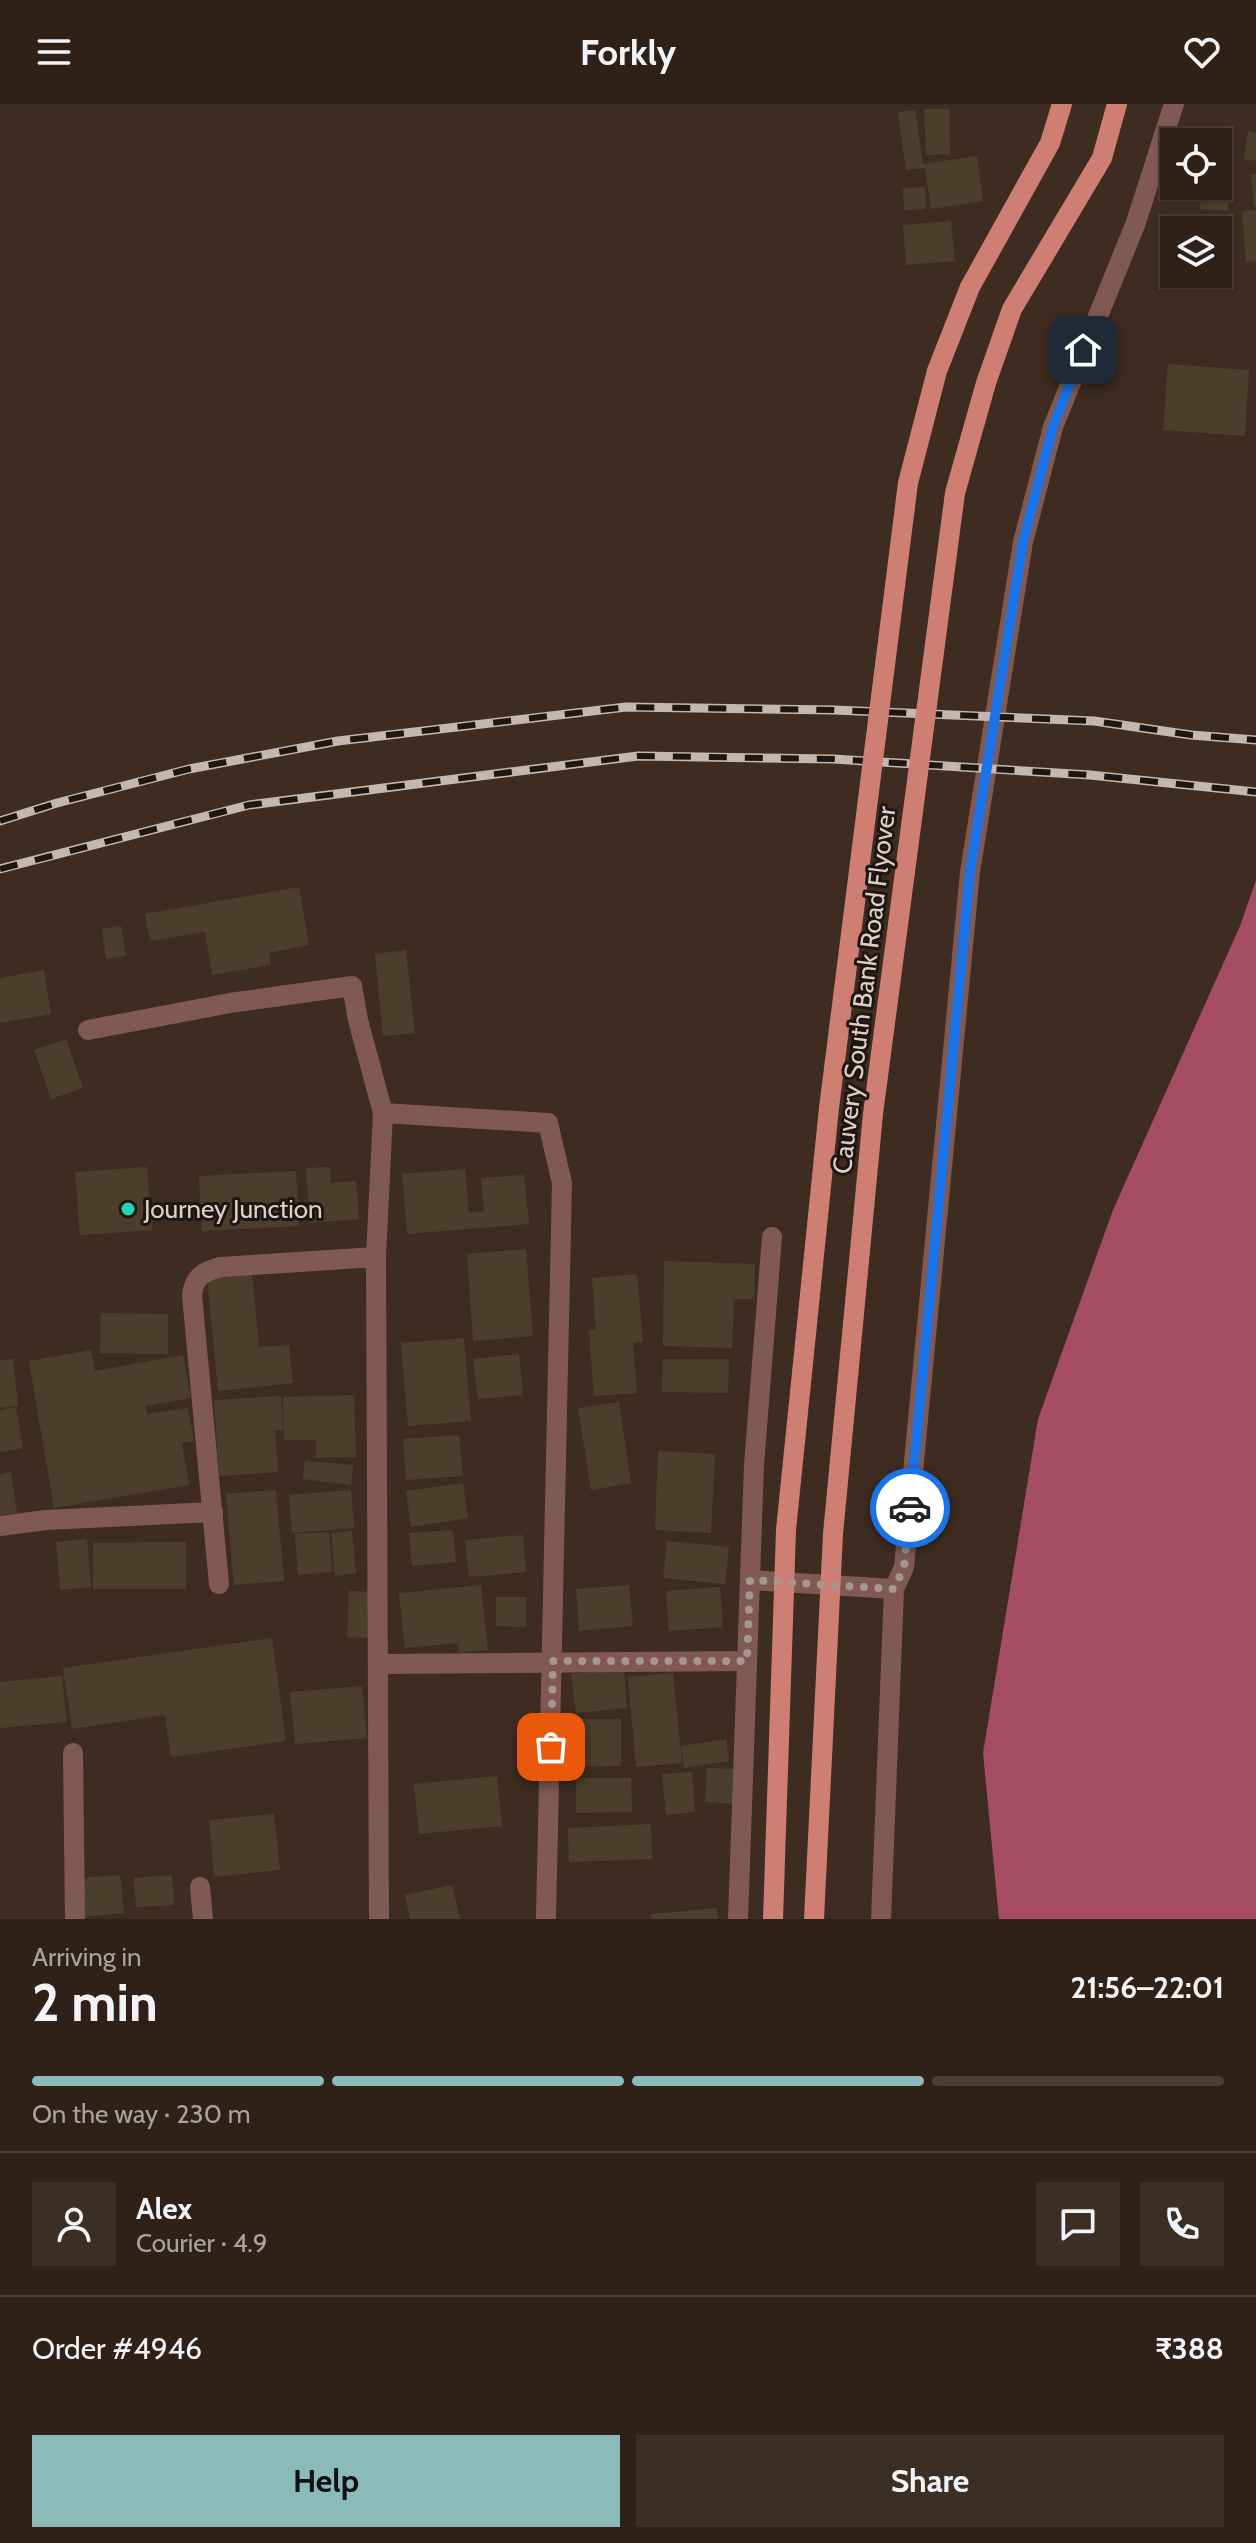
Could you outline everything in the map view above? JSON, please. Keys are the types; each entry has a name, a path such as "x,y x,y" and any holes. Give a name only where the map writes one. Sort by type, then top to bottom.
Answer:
{"main road":[{"name":"Cauvery South Bank Road Flyover","path":"773,1919 786,1530 829,1108 908,483 937,371 970,287 1050,143 1062,104"},
{"name":"Cauvery South Bank Road Flyover","path":"814,1919 833,1534 873,1114 955,493 986,383 1012,309 1102,158 1117,104"}],"street":[{"path":"881,1919 894,1589 904,1567 970,872 1023,542 1053,427 1135,225 1174,104"},
{"path":"88,1030 230,1003 352,986 383,1113 376,1257 379,1919"},
{"path":"383,1113 548,1123 562,1183 546,1919"},
{"path":"738,1919 754,1465 772,1237"},
{"path":"219,1584 192,1295 196,1281 203,1273 221,1267 376,1257"},
{"path":"0,1526 46,1520 213,1512"},
{"path":"750,1580 894,1589"},
{"path":"379,1664 747,1661"},
{"path":"73,1753 75,1919"},
{"path":"200,1887 203,1919"}],"shaded area":[{"path":"1256,880 1256,1919 999,1919 983,1753 1038,1419 1113,1210 1240,926"}],"building":[{"path":"924,109 949,109 950,154 926,155"},
{"path":"915,110 923,164 977,156 983,201 931,209 925,168 906,170 898,112"},
{"path":"1248,131 1256,133 1256,161 1244,159"},
{"path":"1251,174 1256,174 1256,206 1254,206"},
{"path":"925,187 926,209 904,210 903,188"},
{"path":"1201,200 1229,200 1228,211 1200,209"},
{"path":"1256,210 1256,261 1246,262 1242,211"},
{"path":"951,221 955,261 906,265 903,225"},
{"path":"1168,364 1249,370 1245,436 1163,430"},
{"path":"299,887 309,945 269,953 271,965 212,975 205,932 150,941 145,914"},
{"path":"121,926 126,956 106,959 102,929"},
{"path":"406,950 415,1033 383,1036 375,954"},
{"path":"44,970 51,1014 0,1023 0,978"},
{"path":"66,1039 83,1088 51,1099 34,1050"},
{"path":"147,1167 152,1230 80,1235 75,1172"},
{"path":"330,1167 331,1183 356,1181 359,1219 310,1223 306,1168"},
{"path":"465,1169 469,1213 484,1211 481,1178 524,1175 529,1224 407,1234 402,1174"},
{"path":"296,1171 299,1226 202,1231 199,1176"},
{"path":"526,1249 533,1336 473,1341 467,1254"},
{"path":"664,1261 755,1264 754,1299 734,1299 732,1348 663,1346"},
{"path":"252,1274 259,1347 289,1345 293,1383 218,1391 207,1278"},
{"path":"637,1274 643,1342 633,1343 637,1393 594,1396 589,1330 596,1330 592,1278"},
{"path":"101,1313 168,1314 168,1354 100,1353"},
{"path":"464,1338 471,1421 408,1426 401,1343"},
{"path":"91,1350 95,1371 183,1355 191,1398 146,1406 147,1414 188,1408 194,1441 182,1443 189,1485 54,1508 29,1361"},
{"path":"519,1354 523,1395 478,1399 473,1359"},
{"path":"13,1359 18,1406 0,1408 0,1360"},
{"path":"663,1359 729,1359 728,1393 662,1392"},
{"path":"354,1395 356,1457 316,1458 316,1440 284,1440 283,1397"},
{"path":"281,1396 283,1430 275,1430 278,1472 219,1476 214,1400"},
{"path":"619,1402 631,1483 591,1490 578,1408"},
{"path":"16,1407 23,1448 0,1452 0,1410"},
{"path":"459,1435 463,1476 406,1480 403,1439"},
{"path":"658,1451 715,1454 711,1533 655,1530"},
{"path":"305,1461 353,1465 351,1485 303,1479"},
{"path":"11,1472 17,1513 0,1515 0,1474"},
{"path":"463,1483 468,1518 411,1527 406,1491"},
{"path":"276,1490 284,1581 234,1585 226,1494"},
{"path":"351,1490 354,1528 292,1533 289,1495"},
{"path":"453,1530 456,1562 412,1566 409,1533"},
{"path":"352,1531 356,1573 335,1576 331,1533"},
{"path":"329,1532 332,1572 298,1575 295,1534"},
{"path":"523,1535 526,1572 469,1577 465,1540"},
{"path":"87,1539 91,1587 60,1590 56,1542"},
{"path":"667,1541 729,1547 725,1584 663,1578"},
{"path":"186,1542 186,1589 93,1589 93,1543"},
{"path":"481,1585 488,1650 459,1653 458,1643 405,1648 399,1593"},
{"path":"629,1585 633,1626 579,1631 576,1589"},
{"path":"720,1587 723,1627 669,1631 666,1591"},
{"path":"349,1591 374,1592 372,1638 347,1637"},
{"path":"496,1597 526,1597 526,1627 496,1626"},
{"path":"272,1638 286,1741 171,1757 165,1715 72,1729 63,1668"},
{"path":"624,1669 627,1708 576,1713 571,1674"},
{"path":"673,1673 682,1763 636,1767 628,1677"},
{"path":"62,1676 67,1722 0,1728 0,1682"},
{"path":"362,1686 367,1738 295,1744 290,1692"},
{"path":"573,1719 621,1719 621,1766 575,1767"},
{"path":"726,1739 729,1761 684,1768 681,1746"},
{"path":"707,1768 737,1769 736,1804 705,1802"},
{"path":"692,1772 695,1812 666,1815 662,1774"},
{"path":"497,1776 502,1826 419,1834 414,1784"},
{"path":"576,1778 631,1778 632,1812 576,1813"},
{"path":"274,1814 280,1870 214,1877 209,1820"},
{"path":"651,1824 652,1859 569,1862 568,1828"},
{"path":"120,1875 124,1913 82,1917 78,1878"},
{"path":"172,1875 174,1905 136,1907 134,1878"},
{"path":"452,1885 460,1919 410,1919 405,1895"},
{"path":"717,1908 718,1919 651,1919 651,1914"}],"railway":[{"path":"0,821 189,769 338,741 626,707 834,710 1094,721 1191,735 1256,740"},
{"path":"0,869 249,805 638,756 833,759 1090,775 1256,792"}],"way so far":[{"path":"551,1747 553,1661 747,1661 750,1580 894,1589 904,1567 910,1508"}],"place":[{"name":"Journey Junction","path":"128,1209"}],"route":[{"path":"910,1508 970,872 1023,542 1053,427 1083,350"}]}
